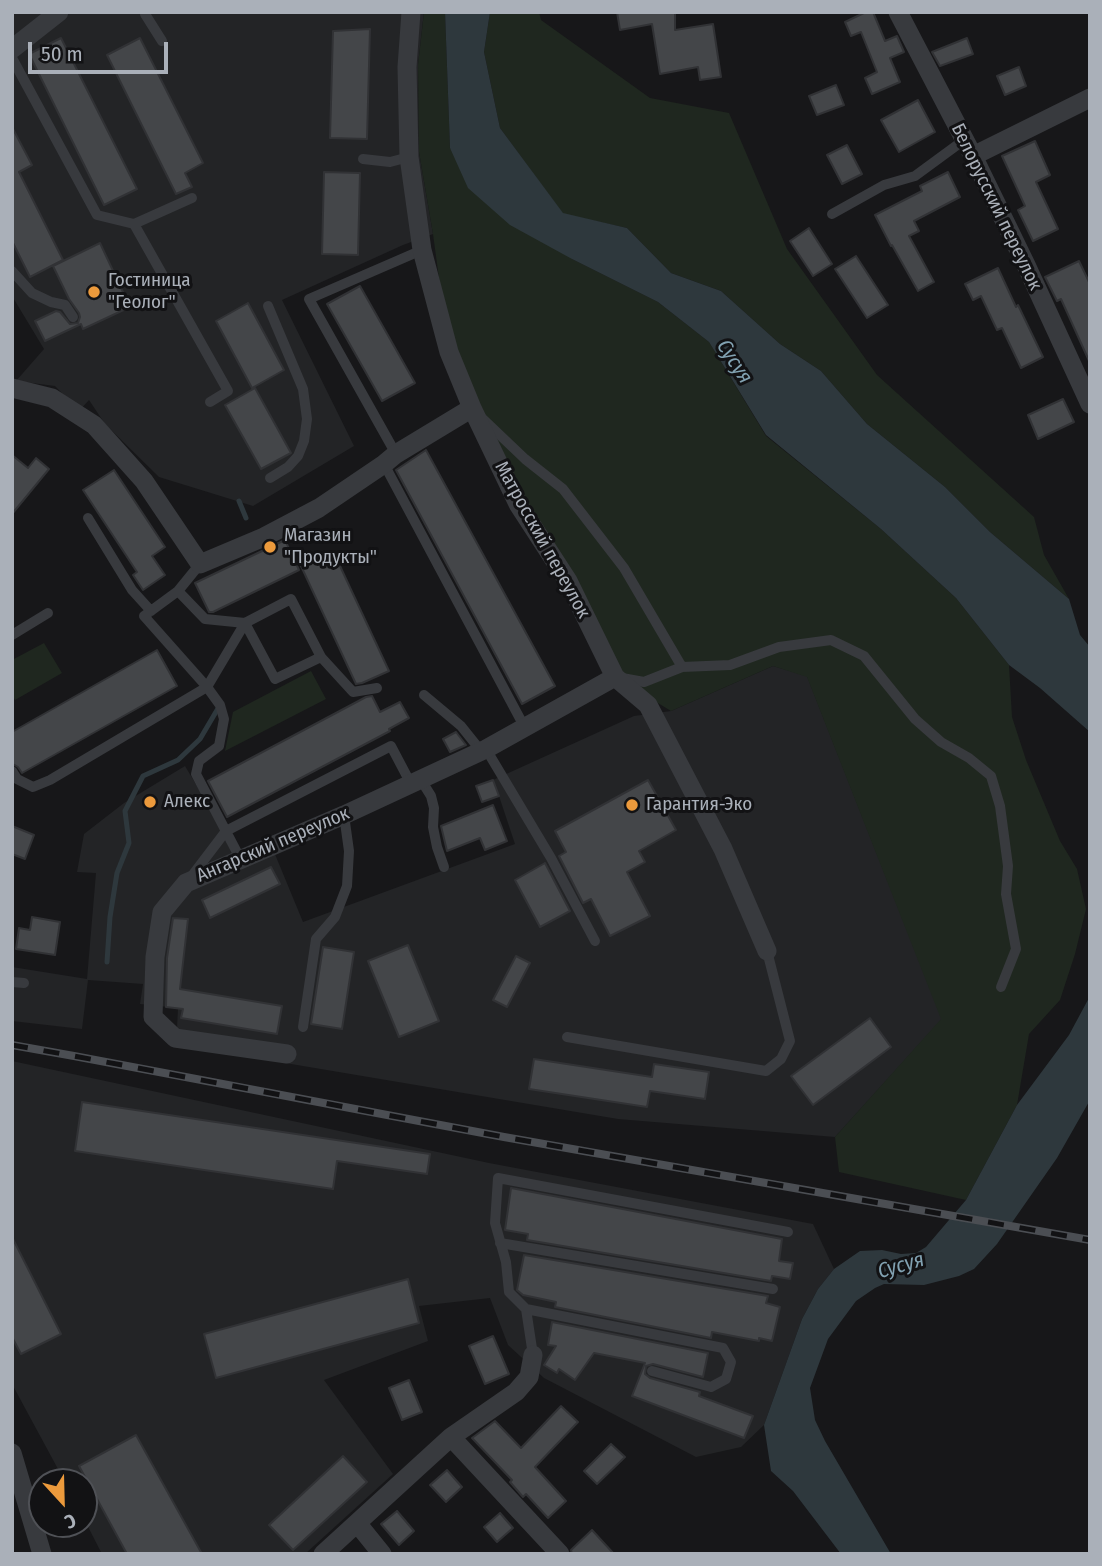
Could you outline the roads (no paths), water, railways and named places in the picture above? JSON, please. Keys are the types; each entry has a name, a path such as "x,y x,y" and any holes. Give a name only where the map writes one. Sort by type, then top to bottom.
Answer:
{"street":[{"path":"12,49 59,12"},
{"name":"Матросский переулок","path":"411,12 407,67 409,157 422,250 449,352 472,408 518,504 568,581 615,677 648,705 723,849 767,951"},
{"name":"Белорусский переулок","path":"898,12 1026,265 1090,404"},
{"path":"968,148 1090,98"},
{"path":"12,388 52,398 94,425 144,481 200,564 319,508 390,459 472,408"},
{"name":"Ангарский переулок","path":"287,1054 175,1038 153,1017 155,957 162,912 186,883 344,815 484,750 615,677"},
{"path":"323,1554 451,1437 516,1392 530,1377 533,1355"},
{"path":"451,1437 561,1554"},
{"path":"14,1463 42,1554"},
{"path":"356,1523 382,1554"}],"lane":[{"path":"145,14 162,41"},
{"path":"12,58 97,215 134,224 192,198"},
{"path":"832,214 884,185 915,176 968,148"},
{"path":"363,159 390,162 409,157"},
{"path":"134,224 228,391 210,402"},
{"path":"422,250 309,299 525,728"},
{"path":"12,271 32,293 65,306 73,317"},
{"path":"268,306 303,389 307,419 304,441 298,456 288,467 270,478"},
{"path":"472,408 525,459 562,489 624,568 682,667"},
{"path":"88,518 132,590 151,611"},
{"path":"200,564 178,591 144,616 220,705 224,719 219,746 199,761 196,774 241,860"},
{"path":"178,591 205,619 245,623"},
{"path":"12,771 17,779 33,787 50,780 207,687 245,623 291,599 321,657 353,692 377,688"},
{"path":"12,635 48,613"},
{"path":"245,623 275,679 321,657"},
{"path":"615,677 644,682 682,667 730,665 779,647 831,640 864,656 915,719 941,742 969,758 991,776 1000,806 1008,866 1006,894 1016,949 1001,987"},
{"path":"424,695 461,726 484,750 551,858 595,941"},
{"path":"186,883 226,831 391,746 416,782 431,796 434,808 433,827 444,867"},
{"path":"303,1027 316,939 335,918 347,886 349,851 344,815"},
{"path":"567,1037 766,1071 781,1059 790,1041 767,951"},
{"path":"12,982 24,983"},
{"path":"652,1371 711,1387 726,1379 731,1363 723,1348 526,1309 509,1292 506,1262 495,1223 498,1178 788,1232"},
{"path":"500,1243 773,1289"},
{"path":"526,1309 533,1355"}],"water":[{"name":"Сусуя","path":"445,12 490,12 484,52 500,128 563,213 627,228 671,273 721,291 780,344 821,371 867,424 945,487 990,532 1069,599 1080,635 1090,647 1090,732 1009,665 956,598 881,529 766,435 709,342 658,302 510,225 468,188 450,148"},
{"name":"Сусуя","path":"1090,996 1090,1100 1057,1158 997,1244 974,1269 959,1276 924,1285 884,1284 875,1288 856,1301 828,1339 810,1388 815,1420 891,1554 841,1554 793,1491 771,1471 764,1425 802,1319 818,1289 834,1269 860,1251 882,1250 901,1254 916,1253 926,1247 966,1200 1017,1105 1069,1035"}],"waterway":[{"path":"239,501 246,518"},
{"path":"107,962 117,873 129,843 125,811 143,776 178,760 200,739 220,705"}],"railway":[{"path":"12,1045 504,1137 1090,1240"}],"place":[{"name":"Гостиница \"Геолог\"","path":"94,292"},
{"name":"Магазин \"Продукты\"","path":"270,547"},
{"name":"Алекс","path":"150,802"},
{"name":"Гарантия-Эко","path":"632,805"}]}
